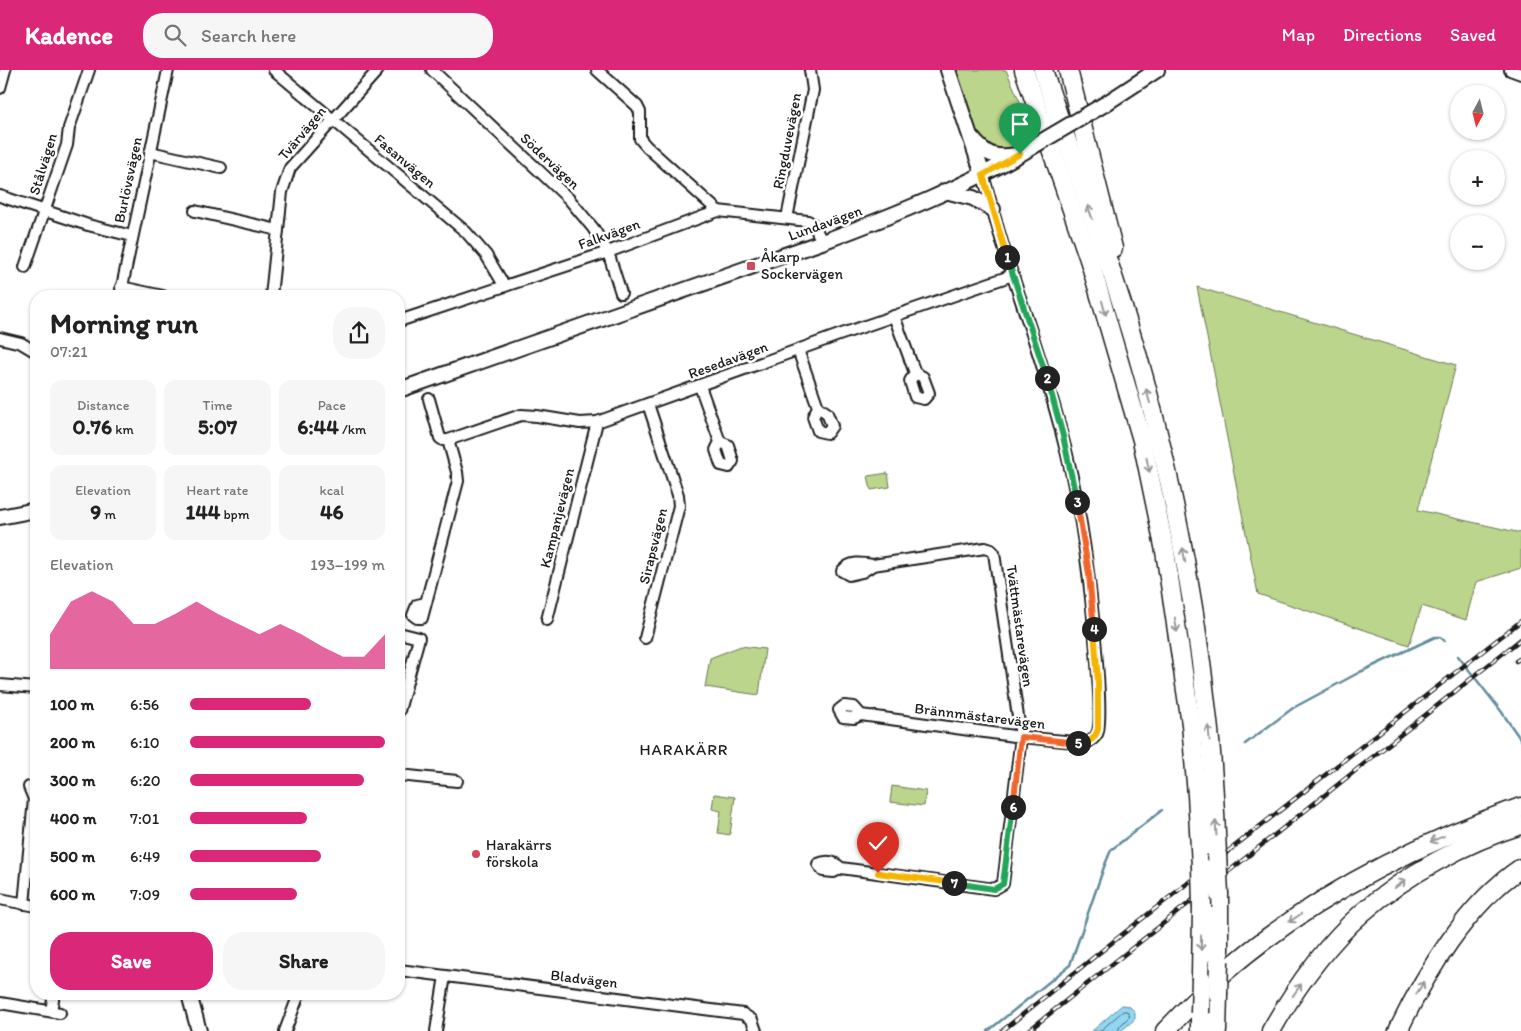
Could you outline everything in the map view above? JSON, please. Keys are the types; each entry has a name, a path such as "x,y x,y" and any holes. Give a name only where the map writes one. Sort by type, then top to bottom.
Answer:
{"highway":[{"path":"1011,70 1090,262"},
{"path":"1024,70 1090,262 1140,431 1155,498 1174,607 1188,705 1197,795 1202,908 1216,1031"},
{"path":"1043,70 1133,341"},
{"path":"1068,70 1111,239 1133,341 1157,431 1184,552 1208,719 1214,782 1219,894 1219,961 1200,1013 1200,1031"},
{"path":"1165,1031 1212,984 1281,928 1319,902 1366,874 1418,848 1482,820 1521,807"},
{"path":"1271,1031 1319,959 1361,914 1411,877 1453,854 1501,831 1521,824"},
{"path":"1398,1031 1412,1002 1445,946 1481,903 1521,868"},
{"path":"1173,1031 1212,984"}],"main road":[{"path":"948,70 983,175"},
{"name":"Lundavägen","path":"405,388 881,220 983,175 1105,104 1157,70"},
{"path":"965,124 977,144 986,152 1001,157 1026,151"},
{"path":"945,191 974,198 993,209"},
{"path":"0,517 30,511"},
{"path":"190,1000 197,1030"}],"street":[{"path":"0,88 5,70"},
{"name":"Stålvägen","path":"25,266 67,145 69,128 90,70"},
{"name":"Burlövsvägen","path":"121,290 168,70"},
{"name":"Fasanvägen","path":"274,70 477,243 504,285"},
{"name":"Tvärvägen","path":"272,290 282,192 290,168 378,70"},
{"name":"Södervägen","path":"432,70 569,199 593,228 608,252 621,293"},
{"path":"597,70 637,106 640,112 640,139 718,211"},
{"name":"Ringduvevägen","path":"787,218 813,90 810,70"},
{"path":"1510,70 1521,74"},
{"path":"150,152 221,168"},
{"path":"983,175 1013,276"},
{"path":"0,196 88,225 132,236"},
{"path":"195,211 278,230"},
{"name":"Falkvägen","path":"405,319 608,252 718,211 811,222 817,229 822,242"},
{"name":"Resedavägen","path":"448,440 521,415 580,424 597,422 894,316 1013,276"},
{"name":"Brännmästarevägen","path":"861,715 1021,737 1085,743 1094,738 1098,729 1098,682 1089,574 1076,495 1063,436 1042,362 1013,276"},
{"path":"894,316 915,373"},
{"path":"0,338 21,343 30,348"},
{"path":"798,350 818,407"},
{"path":"700,386 720,442"},
{"path":"426,603 458,481 448,440 440,438 429,399"},
{"name":"Sirapsvägen","path":"645,638 679,506 678,495 648,404"},
{"name":"Kampanjevägen","path":"547,620 597,422"},
{"name":"Tvättmästarevägen","path":"873,565 985,548 994,553 1021,737"},
{"path":"405,634 419,638 405,689"},
{"path":"0,685 30,688"},
{"path":"841,868 994,889 1003,884 1021,737"},
{"path":"405,777 457,781"},
{"path":"24,904 30,841"},
{"path":"0,899 30,905"},
{"name":"Bladvägen","path":"405,971 744,1014 752,1020 756,1031"},
{"path":"436,1031 445,976"},
{"path":"0,1002 55,1012 54,1000"},
{"path":"285,1031 297,1000"}],"green space":[{"path":"956,70 1006,70 1035,136 1012,148 999,149 983,142 974,129"},
{"path":"1197,287 1456,365 1418,510 1521,533 1521,568 1476,582 1466,620 1422,606 1409,645 1258,594"},
{"path":"888,473 890,487 871,490 868,476"},
{"path":"741,646 765,649 759,695 705,687 710,658"},
{"path":"892,786 926,791 924,806 890,802"},
{"path":"714,794 735,797 730,835 718,833 721,811 712,809"}],"water":[{"path":"1122,1005 1129,1006 1135,1012 1135,1019 1121,1031 1092,1031"}],"waterway":[{"path":"1245,744 1293,708 1360,672 1435,637 1440,637 1445,641"},
{"path":"1458,656 1521,740"},
{"path":"988,1031 1070,965 1111,850 1162,810"}],"railway":[{"path":"1002,1031 1521,621"},
{"path":"1028,1031 1521,639"},
{"path":"1516,661 1521,658"}],"place":[{"name":"Åkarp Sockervägen","path":"751,266"},
{"name":"Harakärrs förskola","path":"476,854"}],"district":[{"name":"HARAKÄRR","path":"684,749"}],"route":[{"path":"878,873 994,889 1003,884 1021,737 1085,743 1094,738 1098,729 1098,682 1094,625 1089,574 1076,495 1063,436 1042,362 1007,257 983,175 1020,154"}]}
